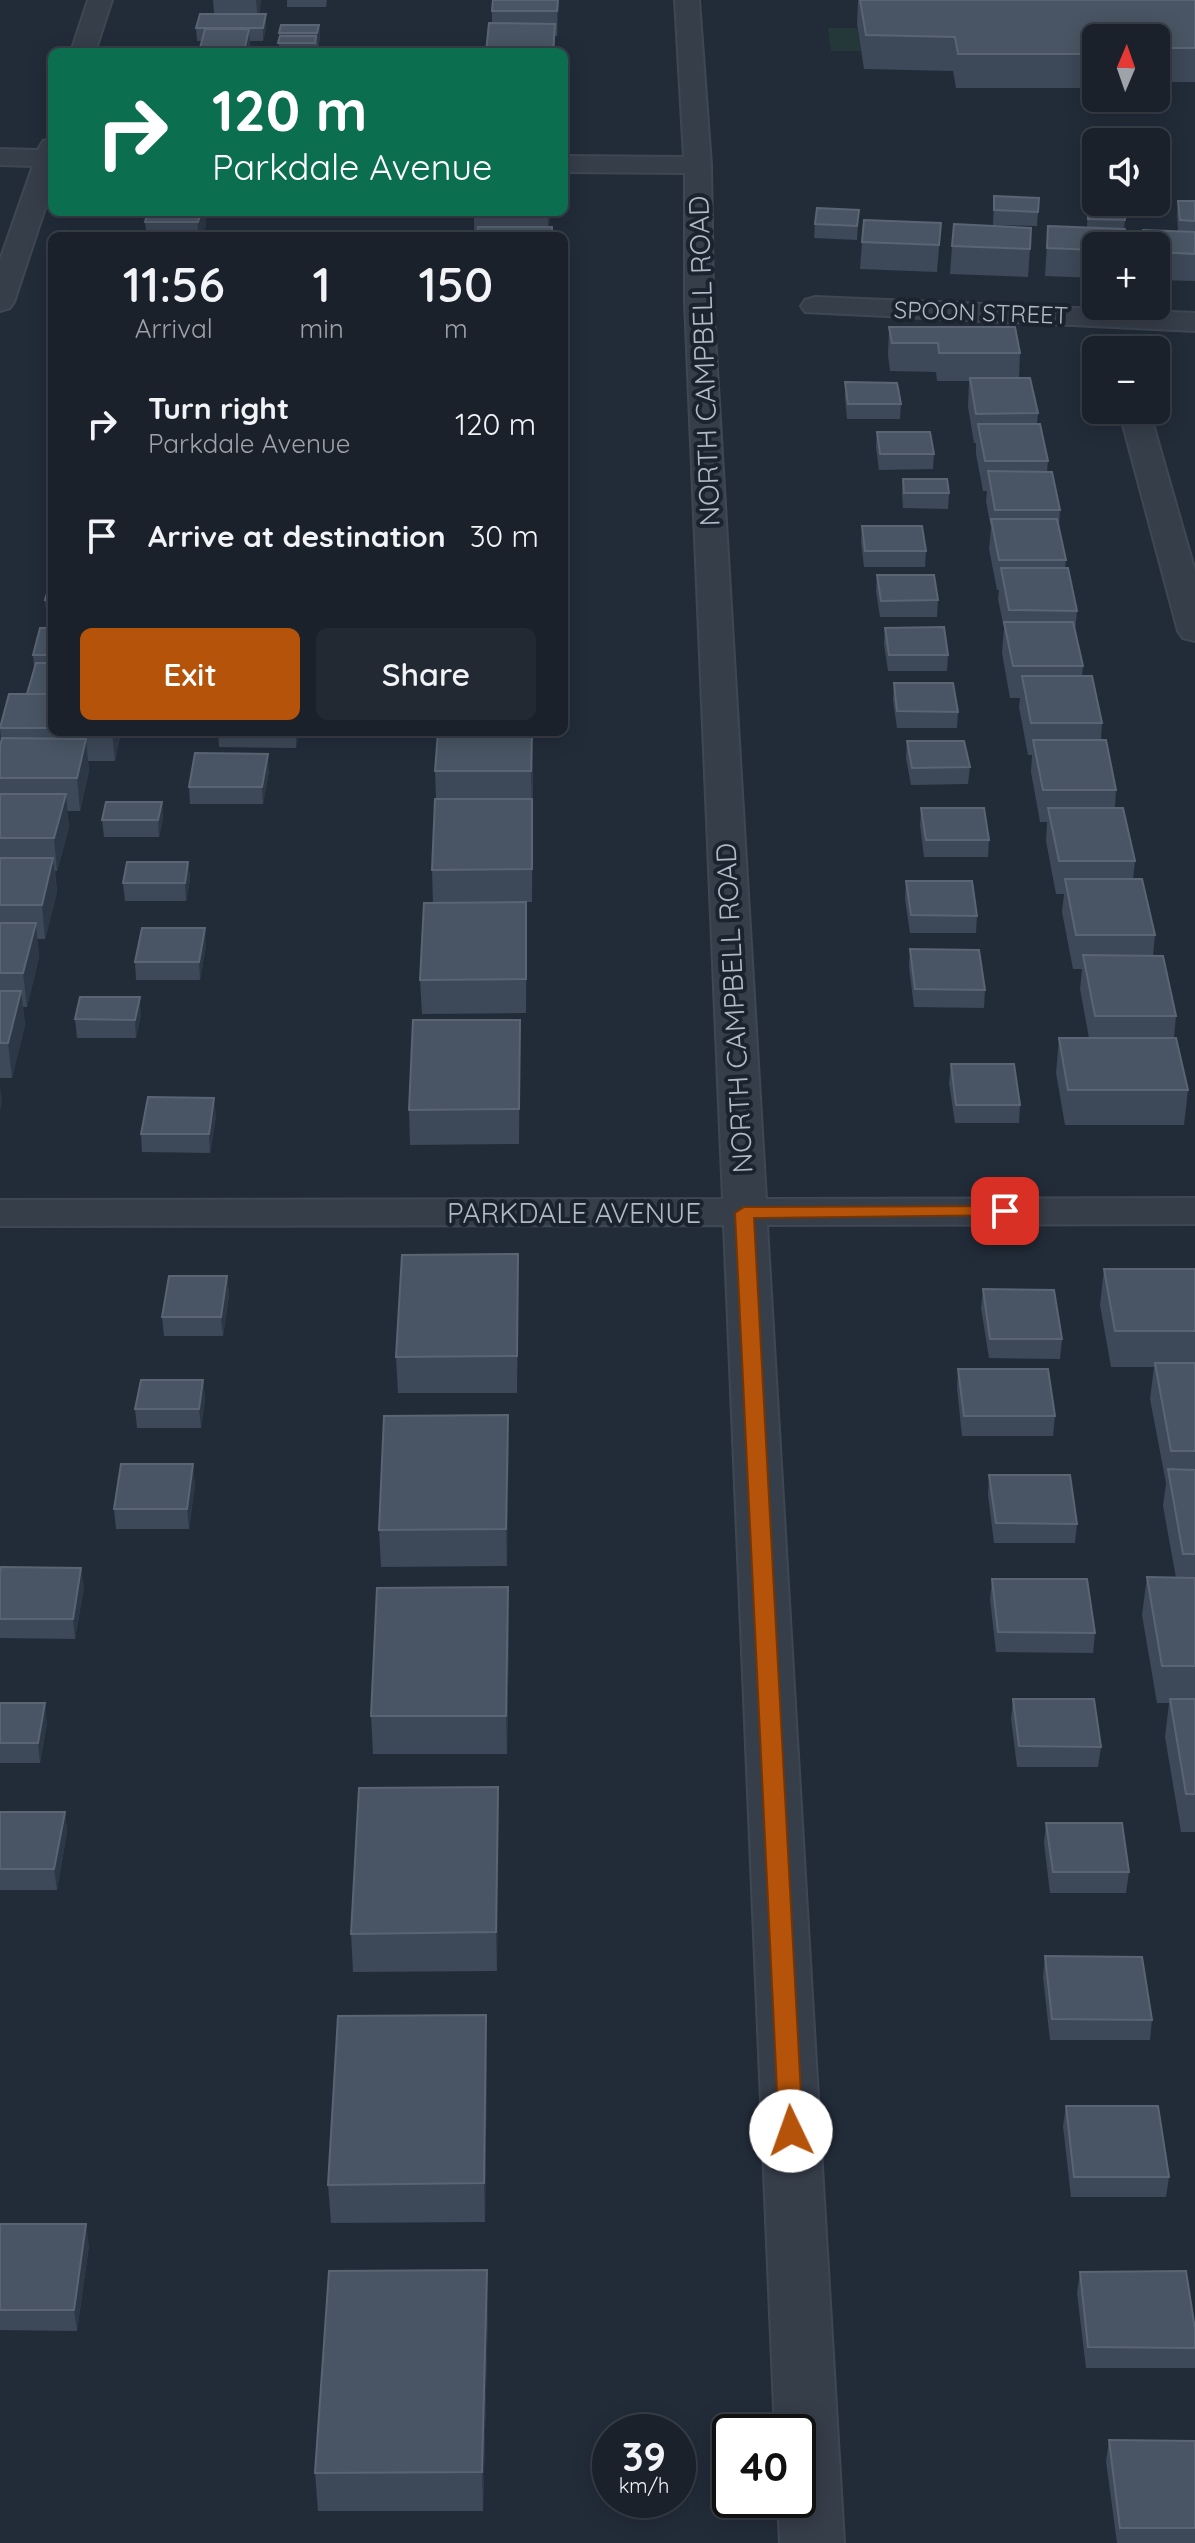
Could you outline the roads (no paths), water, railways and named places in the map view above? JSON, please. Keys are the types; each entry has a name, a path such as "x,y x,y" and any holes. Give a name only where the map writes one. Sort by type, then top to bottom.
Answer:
{"street":[{"path":"84,48 100,0"},
{"name":"NORTH CAMPBELL ROAD","path":"687,0 698,165 699,302 812,2543"},
{"path":"0,157 48,154"},
{"path":"0,302 48,163"},
{"path":"568,164 698,165"},
{"name":"SPOON STREET","path":"815,306 1082,318"},
{"name":"SPOON STREET","path":"1138,320 1195,322"},
{"path":"1138,424 1195,631"},
{"name":"PARKDALE AVENUE","path":"0,1213 1195,1211"}]}
